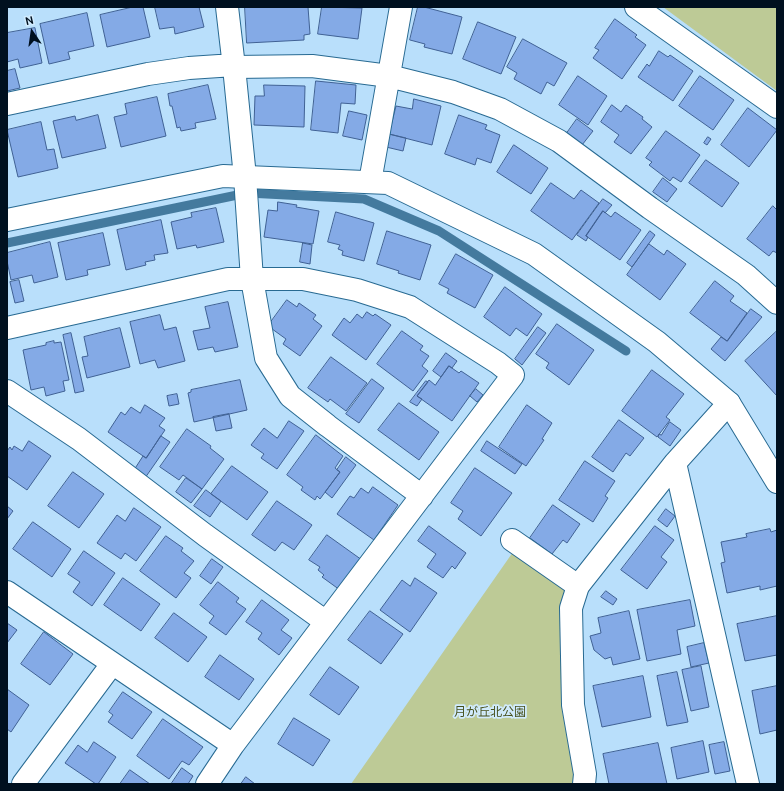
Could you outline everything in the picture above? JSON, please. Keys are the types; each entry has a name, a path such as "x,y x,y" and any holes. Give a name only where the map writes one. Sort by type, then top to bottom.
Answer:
{"street":[{"path":"226,7 234,66 245,177 252,279 266,358 290,396 422,496"},
{"path":"370,182 401,7"},
{"path":"636,7 777,107"},
{"path":"7,104 148,74 189,68 234,66 312,66 389,76 452,92 500,109 559,141 650,208 746,275 777,303"},
{"path":"7,220 223,176 388,183 534,254 658,342 729,403 777,482"},
{"path":"7,328 228,279 303,279 357,290 410,307 498,363 513,375 233,745 207,784"},
{"path":"7,391 78,439 205,535 326,622"},
{"path":"584,784 585,774 573,705 571,608 578,586 676,463 729,403"},
{"path":"676,463 748,784"},
{"path":"512,540 578,586"},
{"path":"7,592 233,745"},
{"path":"23,784 112,664"}],"green space":[{"path":"663,7 777,7 777,91"},
{"name":"月が丘北公園","path":"520,542 578,586 563,629 562,710 574,775 572,784 351,784"}],"building":[{"path":"133,7 143,7 150,37 107,47 100,15"},
{"path":"155,7 199,7 204,27 175,34 174,27 160,29"},
{"path":"245,7 308,7 310,34 304,35 304,40 247,43"},
{"path":"322,7 362,8 358,39 318,34"},
{"path":"418,7 424,7 462,17 452,54 424,47 425,44 410,40"},
{"path":"87,13 94,46 68,52 70,59 49,64 40,24"},
{"path":"615,19 637,35 635,37 646,45 622,79 593,58 599,50 595,48"},
{"path":"478,22 516,37 501,74 463,59"},
{"path":"35,28 42,63 20,68 18,59 7,62 7,33"},
{"path":"523,39 567,63 554,86 547,82 541,94 514,79 517,73 507,67"},
{"path":"659,51 668,57 670,55 693,71 673,101 638,77 647,64 649,66"},
{"path":"15,69 20,88 7,91 7,71"},
{"path":"578,76 607,96 588,125 559,105"},
{"path":"700,76 734,100 713,130 679,106"},
{"path":"316,81 356,85 355,104 341,103 338,133 311,130"},
{"path":"208,85 216,119 195,123 196,128 181,131 180,127 177,128 168,94"},
{"path":"264,85 305,86 304,127 254,125 255,96 264,96"},
{"path":"157,97 166,136 121,147 114,117 127,114 125,104"},
{"path":"414,99 441,106 432,145 389,134 396,106 412,109"},
{"path":"612,105 621,112 626,105 643,117 642,119 652,127 631,154 614,142 619,135 601,122"},
{"path":"748,108 777,130 749,167 721,145"},
{"path":"349,111 367,115 362,140 343,136"},
{"path":"98,115 106,148 62,158 53,121 75,116 76,120"},
{"path":"459,115 487,125 485,129 500,135 491,163 477,158 475,165 445,154"},
{"path":"577,119 593,131 582,145 567,133"},
{"path":"41,122 47,150 54,149 58,168 18,177 7,130"},
{"path":"666,131 700,155 681,182 673,177 670,181 649,165 652,162 646,158"},
{"path":"389,134 406,138 403,151 386,147"},
{"path":"708,137 711,139 707,145 704,143"},
{"path":"514,145 548,168 531,194 497,172"},
{"path":"706,160 739,183 722,207 689,183"},
{"path":"663,178 677,189 667,202 653,192"},
{"path":"551,183 574,199 581,190 599,203 572,240 531,211"},
{"path":"603,199 612,205 605,213 603,211 586,236 588,237 586,241 577,235"},
{"path":"278,202 319,211 313,244 264,237 268,210 277,211"},
{"path":"773,206 777,210 777,253 773,251 769,256 747,239"},
{"path":"216,208 224,242 197,248 196,245 177,249 171,222 192,217 191,213"},
{"path":"603,211 611,217 615,212 641,230 620,260 586,236"},
{"path":"336,212 374,223 364,261 342,255 343,251 338,249 340,245 328,242"},
{"path":"161,220 168,253 154,255 155,260 145,262 146,265 126,270 117,230"},
{"path":"387,231 431,245 420,280 377,264"},
{"path":"650,231 655,235 632,267 627,263"},
{"path":"103,233 110,265 87,270 88,275 66,280 58,243"},
{"path":"50,242 58,277 34,283 32,275 11,280 7,253"},
{"path":"303,243 312,245 310,264 300,262"},
{"path":"649,244 664,255 667,250 686,264 660,300 627,275"},
{"path":"456,254 493,275 475,308 447,293 449,289 439,284"},
{"path":"19,280 24,301 15,303 10,282"},
{"path":"715,281 734,296 730,301 747,313 727,341 690,313"},
{"path":"505,287 542,314 527,336 516,328 510,336 484,317"},
{"path":"287,300 297,307 299,303 316,315 313,319 322,326 300,356 283,344 286,339 268,326"},
{"path":"228,302 238,347 215,352 213,347 198,350 193,331 210,328 205,307"},
{"path":"751,309 762,317 725,361 711,349 721,337 727,341"},
{"path":"367,312 373,316 375,314 391,325 366,360 332,335 344,318 350,323 357,314 362,318"},
{"path":"160,315 164,330 176,327 185,361 158,368 155,360 140,364 130,322"},
{"path":"557,324 594,350 569,385 546,368 549,363 536,354"},
{"path":"538,327 546,333 522,365 515,359"},
{"path":"120,328 130,367 87,378 82,357 88,356 84,337"},
{"path":"402,331 423,346 420,350 429,356 422,366 428,371 413,391 377,364"},
{"path":"776,332 777,333 777,396 745,361"},
{"path":"71,333 84,391 75,393 63,335"},
{"path":"54,341 54,343 61,342 69,380 63,381 65,391 46,396 44,387 31,390 23,350 46,345 46,343"},
{"path":"446,353 457,361 452,368 449,366 441,377 433,371"},
{"path":"331,357 367,383 346,411 330,399 328,402 308,388"},
{"path":"449,366 459,373 461,371 479,383 452,421 417,396 429,380 435,385"},
{"path":"652,370 684,394 666,417 670,420 657,437 622,411"},
{"path":"372,379 384,388 359,423 346,414"},
{"path":"240,380 247,410 194,422 188,393 191,392 191,390"},
{"path":"426,381 428,382 417,396 422,399 417,406 410,402"},
{"path":"476,389 483,395 477,402 470,396"},
{"path":"177,394 179,404 169,406 167,396"},
{"path":"399,403 439,432 419,460 378,430"},
{"path":"145,405 165,418 159,426 165,430 146,458 108,432 121,412 125,415 131,407 140,413"},
{"path":"527,405 552,423 542,439 544,440 526,466 499,447"},
{"path":"229,414 232,428 216,431 213,417"},
{"path":"619,420 644,438 630,456 626,453 613,472 592,457"},
{"path":"289,421 304,431 277,469 261,458 264,454 251,445 264,428 277,438"},
{"path":"670,422 681,430 670,446 658,437"},
{"path":"187,429 211,446 210,448 224,459 202,489 183,475 179,480 160,467"},
{"path":"316,435 343,456 335,468 340,472 320,499 317,496 315,500 301,490 303,487 287,475"},
{"path":"161,436 170,442 145,478 134,470 143,456 146,458"},
{"path":"29,441 51,456 27,490 7,476 7,451 10,447 12,450 14,446 22,451"},
{"path":"487,441 522,464 515,474 481,451"},
{"path":"346,457 356,465 332,498 325,492 340,472 337,470"},
{"path":"585,461 615,481 605,496 608,498 593,522 559,500"},
{"path":"232,466 268,492 247,520 211,494"},
{"path":"475,468 512,493 481,536 458,519 463,511 451,503"},
{"path":"73,472 104,494 79,528 48,506"},
{"path":"186,478 202,489 191,503 176,492"},
{"path":"373,487 398,505 374,540 337,514 350,496 354,498 361,488 368,493"},
{"path":"206,490 221,501 210,517 194,506"},
{"path":"277,501 312,525 294,550 282,542 275,551 252,535"},
{"path":"553,505 580,524 567,543 563,540 552,554 530,538"},
{"path":"7,506 13,511 7,519"},
{"path":"134,508 161,527 136,561 125,553 121,559 97,543 117,515 125,521"},
{"path":"666,509 675,516 667,527 658,520"},
{"path":"33,522 71,549 52,577 13,549"},
{"path":"429,526 466,553 455,569 452,566 443,578 427,567 436,554 418,541"},
{"path":"655,526 674,540 661,557 667,562 647,589 621,570"},
{"path":"770,529 771,532 777,530 777,586 760,590 760,586 727,593 721,563 725,562 721,542 747,537 746,534"},
{"path":"327,535 362,560 340,590 322,577 324,575 318,570 320,567 309,560"},
{"path":"166,536 183,548 181,551 194,561 184,573 191,578 176,598 140,571"},
{"path":"84,551 115,573 92,606 73,592 80,582 68,574"},
{"path":"212,559 223,567 211,584 200,576"},
{"path":"123,578 160,604 141,631 104,605"},
{"path":"415,578 437,593 410,632 380,610 402,580 410,586"},
{"path":"218,582 239,598 236,602 246,609 226,635 209,623 214,616 200,605"},
{"path":"606,591 617,599 613,605 601,597"},
{"path":"262,600 289,620 281,630 292,638 279,655 258,639 262,633 246,622"},
{"path":"690,600 695,626 677,630 681,654 647,661 637,610"},
{"path":"370,611 403,634 381,664 348,640"},
{"path":"629,611 640,659 613,665 611,657 605,659 594,650 590,636 601,633 598,618"},
{"path":"174,613 207,637 188,662 155,638"},
{"path":"777,616 777,655 745,661 737,624"},
{"path":"7,623 17,630 7,643"},
{"path":"44,632 73,654 50,685 21,664"},
{"path":"704,643 709,663 691,667 687,647"},
{"path":"220,655 254,679 239,700 205,677"},
{"path":"701,666 709,707 691,711 682,670"},
{"path":"330,667 359,687 339,715 310,695"},
{"path":"677,672 688,722 667,726 657,676"},
{"path":"643,676 651,717 602,727 593,686"},
{"path":"777,686 777,730 760,734 752,691"},
{"path":"7,689 29,705 11,732 7,729"},
{"path":"123,692 152,712 132,739 108,722 113,715 109,712"},
{"path":"294,718 330,740 313,766 278,744"},
{"path":"163,719 203,747 189,765 182,761 169,779 137,756"},
{"path":"703,741 709,772 677,779 671,748"},
{"path":"94,742 116,757 98,784 65,763 78,745 87,752"},
{"path":"724,742 730,771 715,774 709,745"},
{"path":"658,743 667,784 609,784 603,754"},
{"path":"182,768 193,776 188,784 173,784 172,783"},
{"path":"130,770 150,784 120,784"},
{"path":"246,777 255,784 241,784"}],"waterway":[{"path":"7,243 247,193 364,199 439,231 626,351"}]}
